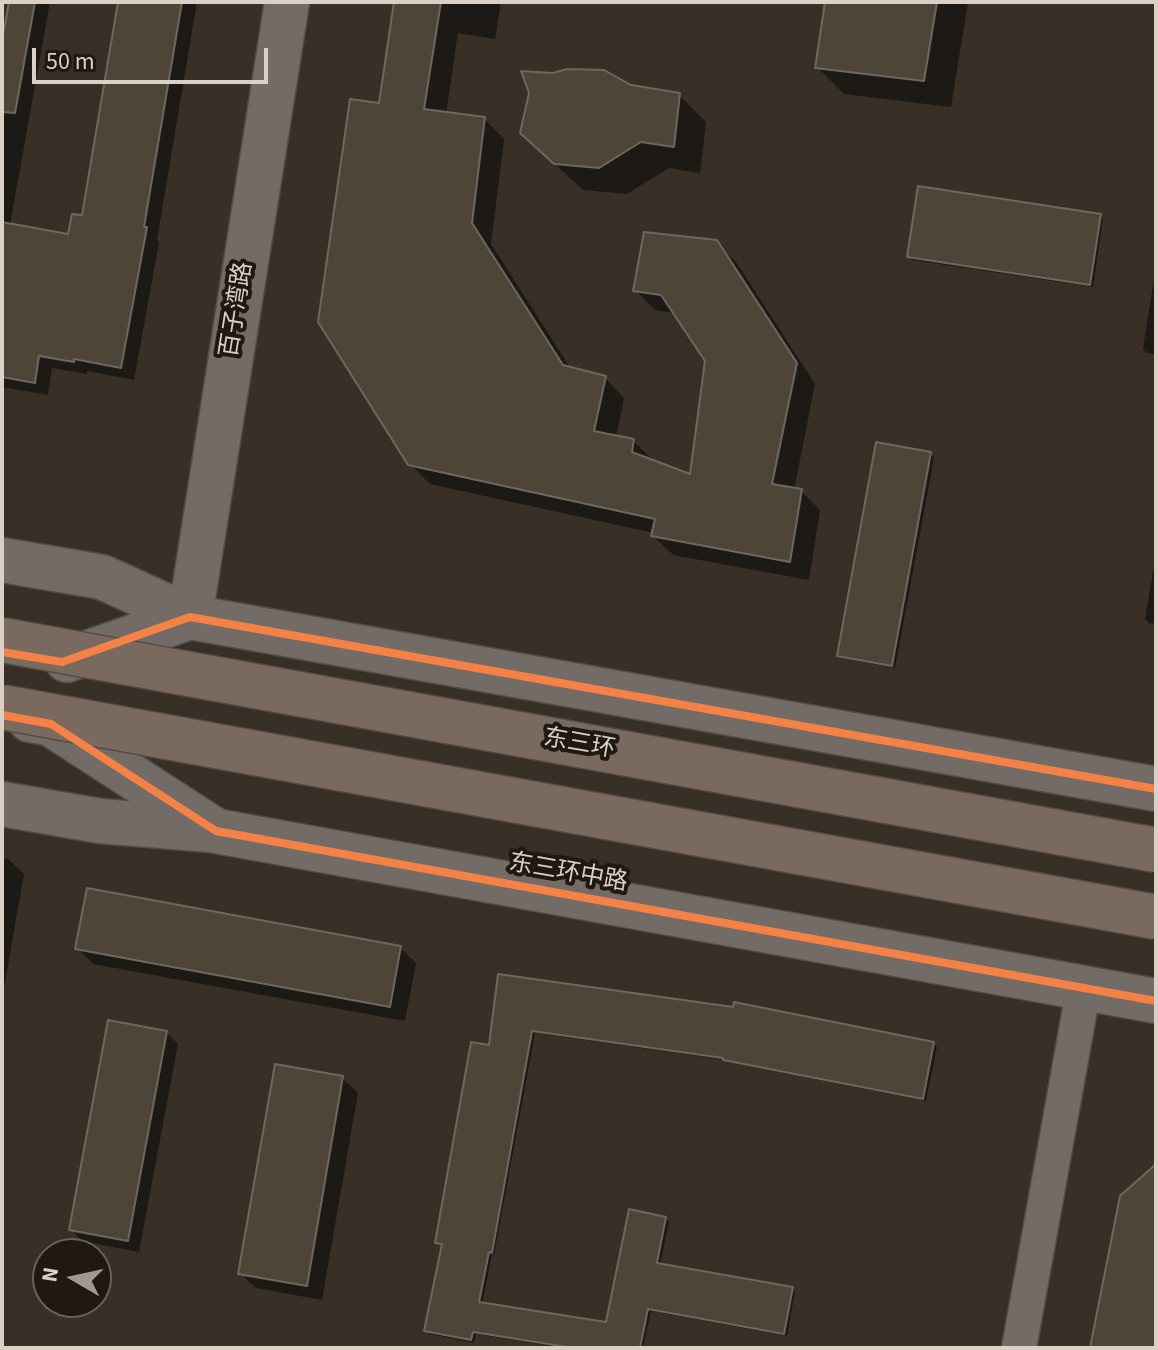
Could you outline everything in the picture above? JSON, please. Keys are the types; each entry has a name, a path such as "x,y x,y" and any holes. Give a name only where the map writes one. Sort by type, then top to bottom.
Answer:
{"highway":[{"name":"东三环","path":"2,640 1156,850"},
{"path":"2,707 1156,917"}],"street":[{"name":"百子湾路","path":"190,617 287,2"},
{"path":"2,560 102,577 190,617 1156,789"},
{"path":"2,652 62,662 190,617"},
{"path":"51,724 62,662"},
{"name":"东三环中路","path":"2,715 51,724 216,831"},
{"name":"东三环中路","path":"2,804 100,821 216,831 1156,1001"},
{"path":"1019,1348 1084,987"}],"building":[{"path":"9,2 35,2 15,113 2,112 2,41"},
{"path":"118,2 182,2 144,227 147,227 121,368 39,356 35,383 2,377 2,222 68,234 72,214 82,215"},
{"path":"394,2 441,2 424,109 485,117 472,223 563,365 606,376 594,431 634,439 632,452 690,474 705,361 661,295 633,291 644,232 717,240 797,363 772,484 802,489 790,562 651,536 655,519 408,465 318,322 350,99 379,103"},
{"path":"825,2 937,2 924,81 815,68"},
{"path":"567,69 604,70 631,85 680,93 674,147 641,142 599,168 554,164 520,133 529,93 521,71 553,73"},
{"path":"918,186 1101,214 1090,285 907,257"},
{"path":"876,442 931,452 892,666 837,656"},
{"path":"87,888 401,946 390,1007 75,949"},
{"path":"498,974 733,1007 734,1002 934,1042 923,1099 723,1058 532,1031 492,1253 489,1252 479,1302 606,1322 629,1209 666,1217 657,1263 793,1287 784,1334 648,1309 640,1348 573,1348 473,1332 471,1340 424,1331 442,1244 435,1243 471,1042 489,1045"},
{"path":"108,1020 167,1031 128,1241 69,1230"},
{"path":"275,1064 343,1076 307,1286 238,1274"},
{"path":"1156,1164 1156,1348 1090,1348 1120,1196"}],"cycle path":[{"path":"2,652 62,662 190,617 1156,789"},
{"path":"2,715 51,724 216,831 1156,1001"}]}
